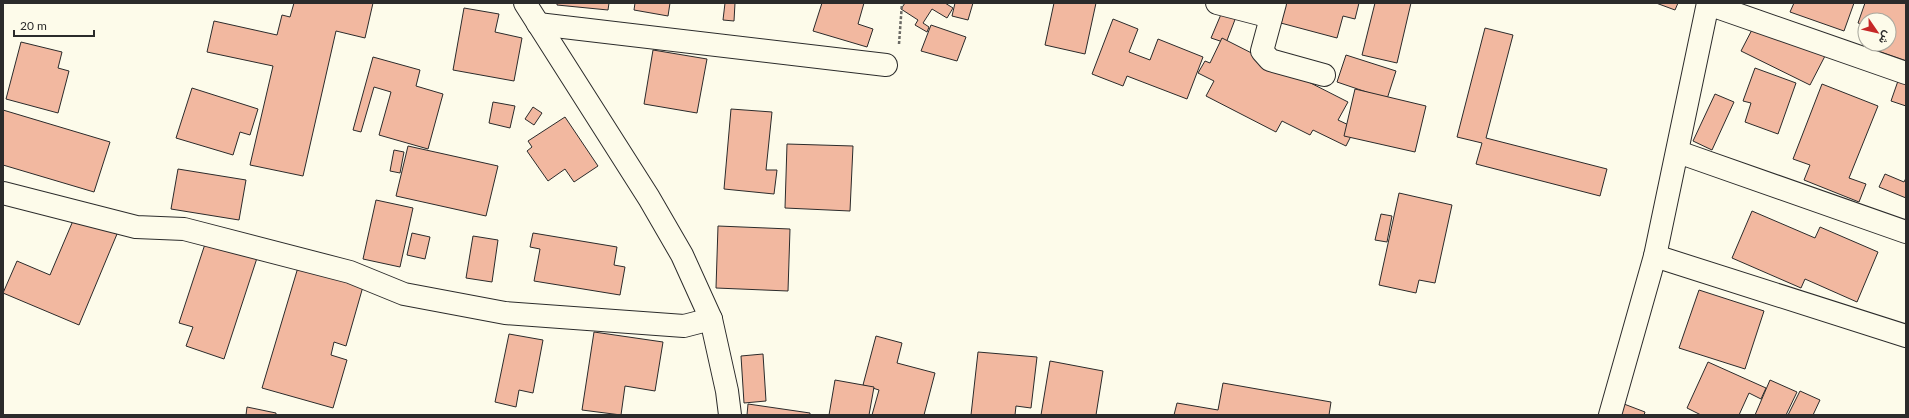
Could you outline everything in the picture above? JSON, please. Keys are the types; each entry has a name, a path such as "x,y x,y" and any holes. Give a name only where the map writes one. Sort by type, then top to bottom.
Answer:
{"street":[{"path":"524,3 649,198 682,255 711,319 727,391 730,415"},
{"path":"1217,3 1273,10 1262,51 1270,60 1324,75"},
{"path":"1610,415 1655,256 1708,3 1906,73"},
{"path":"538,24 886,65"},
{"path":"1678,152 1906,232"},
{"path":"3,193 136,227 184,229 350,272 404,294 505,313 684,326 711,319"},
{"path":"1655,256 1906,336"}],"path":[{"path":"886,65 900,42 902,3"}],"building":[{"path":"294,3 373,3 365,38 336,31 303,176 250,165 273,66 207,52 214,21 277,35 282,15 290,17"},
{"path":"557,3 609,3 608,10 557,5"},
{"path":"635,3 670,3 668,16 634,10"},
{"path":"725,3 735,3 734,21 723,20"},
{"path":"822,3 864,3 858,24 873,29 867,47 813,31"},
{"path":"905,3 945,3 953,8 947,18 932,9 923,23 929,27 927,32 915,25 918,20 901,9"},
{"path":"955,3 973,3 968,20 952,16"},
{"path":"1054,3 1096,3 1085,54 1045,45"},
{"path":"1283,3 1359,3 1355,19 1343,16 1337,38 1277,22"},
{"path":"1375,3 1411,3 1397,63 1362,55"},
{"path":"1656,3 1678,3 1675,10"},
{"path":"1794,3 1854,3 1844,31 1790,12"},
{"path":"1865,3 1906,3 1906,61 1880,52 1897,52 1897,12 1862,12"},
{"path":"464,8 499,14 495,32 522,38 514,81 453,70"},
{"path":"1222,12 1236,17 1226,43 1211,38"},
{"path":"1113,19 1138,29 1129,52 1150,60 1158,39 1203,57 1187,99 1127,76 1123,86 1092,74"},
{"path":"1756,22 1825,56 1810,85 1741,51"},
{"path":"931,25 966,37 957,61 921,51"},
{"path":"1485,28 1513,35 1486,138 1607,169 1600,196 1476,164 1482,143 1457,137"},
{"path":"1222,38 1348,102 1338,120 1355,128 1346,146 1313,130 1310,135 1282,121 1276,132 1206,96 1214,81 1198,73 1205,61 1210,63"},
{"path":"21,42 62,52 58,68 69,71 58,113 6,99"},
{"path":"653,50 707,59 697,113 644,104"},
{"path":"1346,55 1396,71 1387,99 1337,82"},
{"path":"373,57 420,70 416,86 443,94 428,149 379,135 391,92 374,87 361,132 353,130"},
{"path":"1755,68 1796,83 1778,134 1745,122 1751,103 1743,101"},
{"path":"1899,78 1906,80 1906,106 1891,101"},
{"path":"1822,84 1878,106 1849,178 1866,184 1859,202 1804,180 1810,165 1793,159"},
{"path":"192,88 258,109 250,135 240,132 233,155 176,138"},
{"path":"1355,89 1426,106 1415,152 1344,136"},
{"path":"1715,94 1734,102 1712,150 1693,141"},
{"path":"493,102 515,106 510,128 489,123"},
{"path":"533,107 542,113 534,125 525,119"},
{"path":"731,109 772,112 766,170 777,170 774,194 724,189"},
{"path":"3,110 110,142 94,192 3,165"},
{"path":"565,117 598,166 574,182 565,169 548,181 527,151 532,147 528,141"},
{"path":"787,144 853,146 850,211 785,208"},
{"path":"408,146 498,166 486,216 396,196"},
{"path":"394,150 404,152 400,173 390,171"},
{"path":"178,169 246,180 239,220 171,209"},
{"path":"1885,174 1904,182 1906,178 1906,198 1879,187"},
{"path":"1399,193 1452,205 1435,283 1419,280 1416,293 1379,285"},
{"path":"376,200 413,208 400,267 363,259"},
{"path":"1752,211 1815,238 1820,227 1878,252 1857,302 1805,279 1801,288 1732,258"},
{"path":"1381,214 1392,216 1387,242 1375,240"},
{"path":"75,216 117,234 79,325 3,293 17,261 50,275"},
{"path":"718,226 790,229 788,291 716,288"},
{"path":"412,233 430,237 425,259 407,255"},
{"path":"533,233 617,247 614,265 625,267 620,295 534,281 540,249 530,247"},
{"path":"473,236 498,240 492,282 466,278"},
{"path":"207,238 258,255 224,359 186,346 193,327 179,323"},
{"path":"299,264 364,283 346,346 334,342 331,355 347,360 333,408 262,388"},
{"path":"1699,290 1764,311 1745,369 1679,348"},
{"path":"594,332 663,342 655,391 625,386 621,415 582,410"},
{"path":"509,334 543,340 533,393 519,390 516,407 495,402"},
{"path":"876,336 902,343 897,363 935,373 924,415 872,415 879,390 863,385"},
{"path":"978,352 1037,357 1031,408 1016,406 1015,415 971,415"},
{"path":"763,354 766,401 744,403 741,356"},
{"path":"1050,361 1103,371 1096,415 1041,415"},
{"path":"1708,362 1766,388 1761,399 1749,393 1739,415 1701,415 1687,408"},
{"path":"835,380 874,387 869,415 829,415"},
{"path":"1770,380 1797,392 1786,415 1755,415"},
{"path":"1223,383 1331,402 1329,415 1174,415 1177,403 1218,410"},
{"path":"1800,391 1820,400 1813,415 1788,415"},
{"path":"748,404 810,413 810,415 747,415"},
{"path":"1624,404 1645,412 1644,415 1620,415"},
{"path":"247,407 276,413 276,415 246,415"}]}
